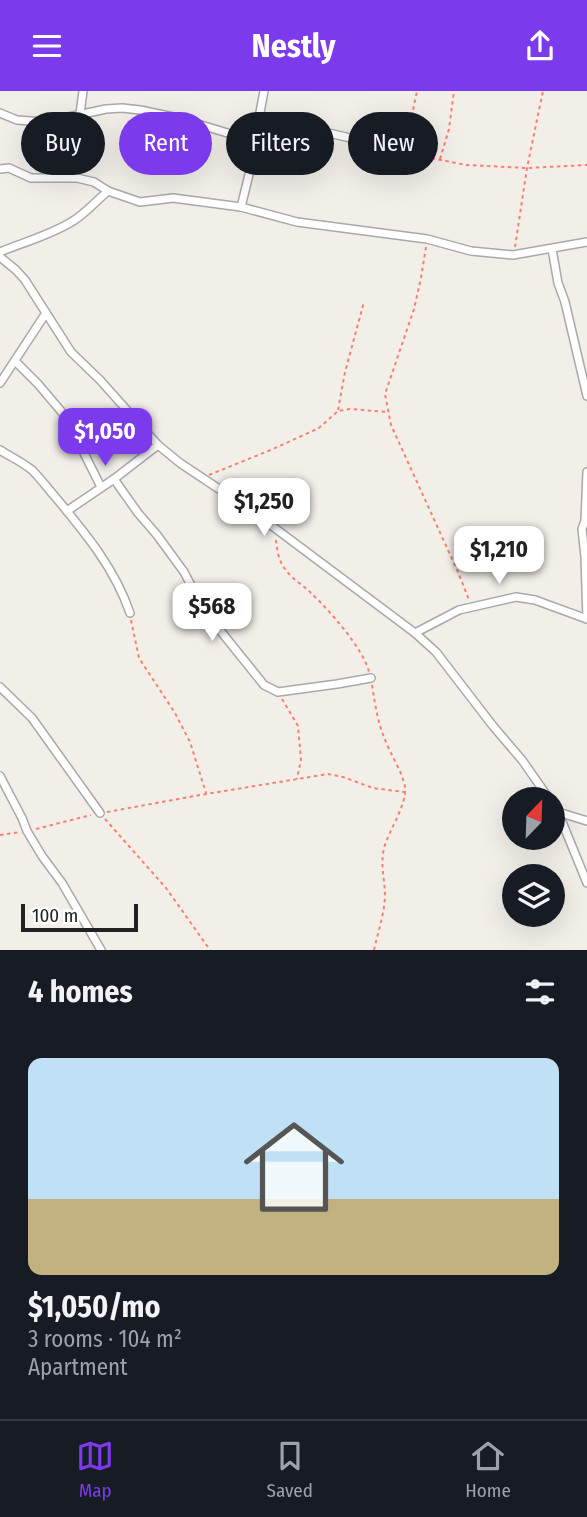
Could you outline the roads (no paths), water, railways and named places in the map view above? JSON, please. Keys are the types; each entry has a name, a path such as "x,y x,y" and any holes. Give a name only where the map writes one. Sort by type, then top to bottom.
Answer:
{"street":[{"path":"80,112 83,91"},
{"path":"260,112 264,91"},
{"path":"91,112 114,108 141,110 226,133"},
{"path":"0,113 21,120"},
{"path":"0,169 9,168 37,179 77,178 94,182 108,191 140,202 173,198 241,207 297,222 427,239 471,251 513,255 587,242"},
{"path":"241,207 249,175"},
{"path":"108,191 72,222 0,254 25,280 71,352 158,445 415,633 436,652 522,759 541,787"},
{"path":"552,249 587,396"},
{"path":"0,383 46,313"},
{"path":"15,361 66,417 101,487"},
{"path":"67,511 158,445"},
{"path":"0,452 33,471 67,511 105,561 122,590 130,613"},
{"path":"415,633 459,610 516,597 535,600 587,619 582,529 585,521 587,472"},
{"path":"114,479 184,572 219,629 264,685 278,692 371,678"},
{"path":"0,687 32,718 100,813"},
{"path":"0,776 41,856 62,883 101,950"},
{"path":"565,814 587,821"},
{"path":"565,829 587,883"}]}
